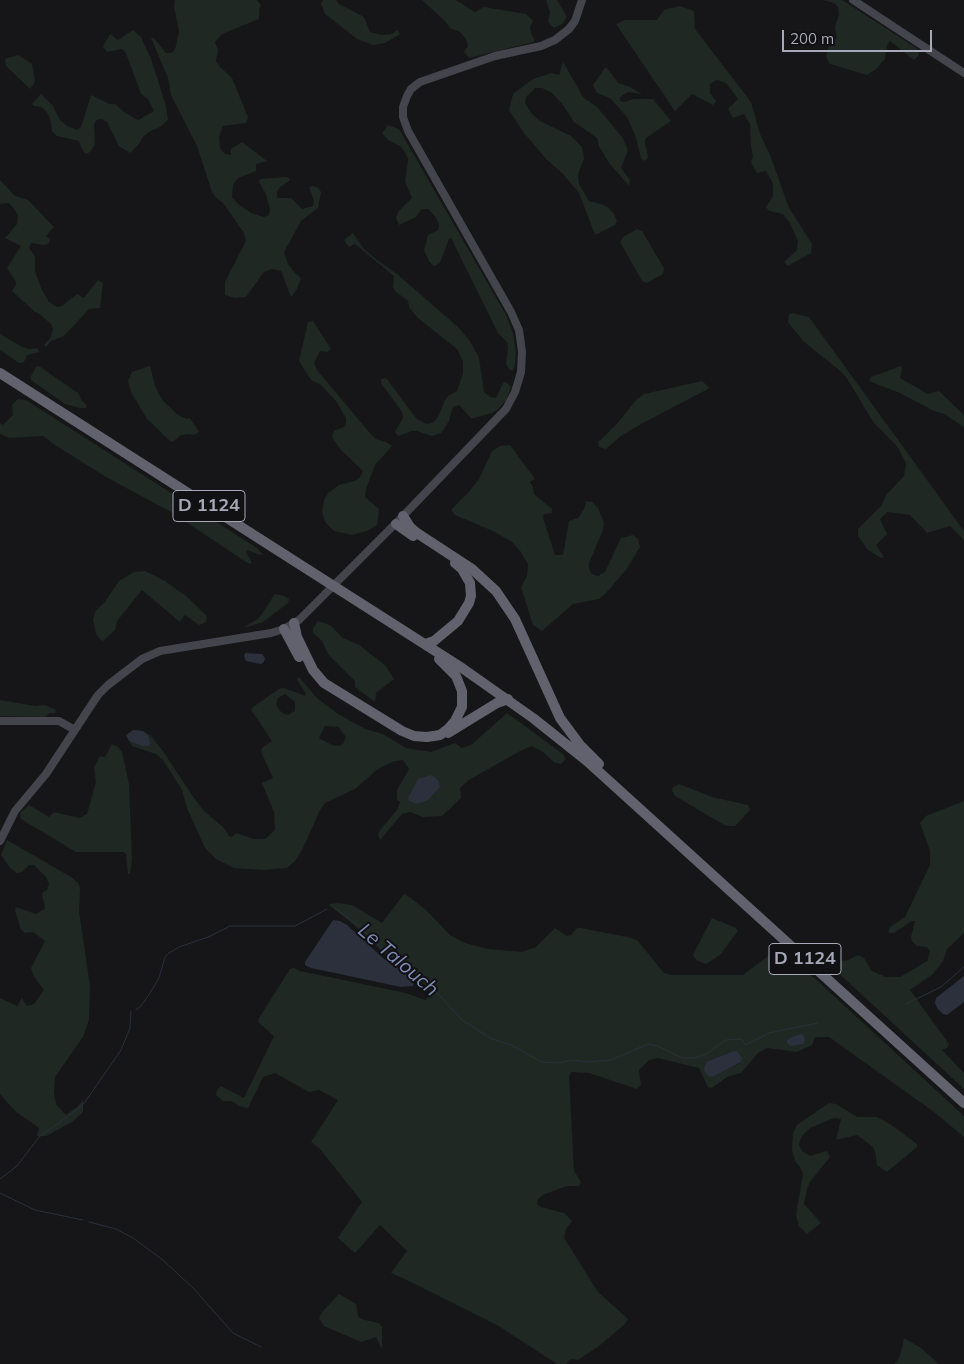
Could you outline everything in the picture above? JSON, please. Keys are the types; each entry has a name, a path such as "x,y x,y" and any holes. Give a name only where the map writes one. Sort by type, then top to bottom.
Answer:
{"highway":[{"name":"D 1124","path":"0,372 508,699 587,761 964,1103"},
{"path":"403,516 410,527 417,533 472,569 496,591 515,620 553,704 569,732 641,805 647,815"},
{"path":"294,623 297,637 313,670 324,683 402,731 414,736 440,735 455,721 462,707 462,691 456,676 444,663 424,648 422,642 434,641 463,615 470,596 470,582 462,569 455,563 396,524"},
{"path":"284,629 308,672 316,682 403,738 417,742 439,739 497,703 508,699"}],"street":[{"path":"0,841 15,811 46,774 98,695 108,684 127,669 150,655 170,648 267,633 284,629 294,623 319,601 396,524 506,409 516,392 521,372 522,352 519,330 511,312 408,131 403,117 403,107 406,96 420,82 495,56 541,46 555,40 569,29 575,21 582,0"},
{"path":"852,0 964,73"},
{"path":"0,721 59,721 75,730"}],"shaded area":[{"path":"175,0 257,0 261,5 259,19 222,34 215,42 218,50 216,61 232,78 248,117 246,123 223,126 219,137 220,148 225,154 231,155 231,149 242,142 267,161 256,164 256,171 238,178 233,185 232,197 251,213 264,217 269,215 270,210 266,194 259,182 260,179 288,177 290,180 277,191 277,198 291,198 302,209 313,206 314,201 309,187 318,188 321,192 318,208 301,221 284,252 288,264 301,278 297,289 291,297 281,271 272,269 264,272 246,297 235,298 225,295 225,282 246,241 244,233 224,204 212,192 197,146 171,95 168,78 151,38 154,38 166,53 171,53 175,50 179,31 174,6"},
{"path":"323,0 336,0 339,4 364,17 370,32 381,35 392,34 397,30 400,34 385,43 373,45 357,39 325,14 321,4"},
{"path":"422,0 456,0 475,12 484,7 526,14 533,21 530,27 531,34 535,40 469,58 464,52 468,46 466,39 460,32 450,28"},
{"path":"546,0 557,0 566,15 562,24 554,28 548,22 550,12"},
{"path":"823,0 842,0 918,49 919,55 914,60 890,41 887,45 885,59 867,75 830,64 826,57 828,48 837,38 835,27 839,14 838,7 834,3"},
{"path":"680,6 694,11 695,29 751,102 760,134 770,155 789,208 812,244 811,253 788,266 784,262 797,250 798,241 790,223 783,214 769,211 766,207 773,196 773,183 766,171 757,173 751,162 753,157 750,124 744,114 733,118 728,109 738,99 726,83 717,80 710,84 710,93 716,101 713,105 692,94 675,111 616,24 625,20 657,20 664,10"},
{"path":"133,30 141,37 151,59 166,106 168,120 143,137 130,153 119,146 107,122 102,119 96,120 94,125 95,144 90,152 86,154 79,141 57,136 52,131 50,118 46,111 32,104 41,94 53,106 60,120 67,126 77,130 81,127 91,95 109,104 115,104 138,120 154,111 148,99 141,94 126,53 122,49 107,52 103,47 110,34 118,40"},
{"path":"18,55 32,64 35,82 30,89 6,66 5,60 7,58"},
{"path":"563,62 583,97 597,107 622,137 628,150 621,168 630,180 629,186 609,163 599,146 597,138 574,122 563,105 552,93 542,88 535,88 526,97 525,103 532,114 540,121 571,136 582,147 584,159 579,171 579,184 589,201 609,208 617,221 615,225 595,235 579,193 524,133 509,110 513,94 533,79 551,73 559,75"},
{"path":"605,68 607,68 618,83 642,94 628,92 620,97 620,101 653,99 671,121 646,138 648,158 644,161 641,158 635,135 627,117 610,98 597,93 593,85"},
{"path":"388,125 399,129 506,315 513,333 516,352 513,371 506,364 507,342 498,333 451,238 440,263 434,266 429,261 424,250 428,235 438,230 439,224 435,216 428,209 422,209 416,217 399,225 396,218 398,212 412,198 405,182 408,159 400,146 388,140 382,133"},
{"path":"0,180 15,196 28,200 54,227 46,236 50,239 49,243 45,245 31,243 29,248 35,256 35,271 41,288 49,302 57,307 62,306 77,294 84,298 98,280 103,283 100,308 89,309 64,336 51,341 46,347 44,345 51,337 53,328 51,324 12,291 16,282 7,268 21,246 5,238 17,224 18,217 9,203 0,204"},
{"path":"637,229 642,231 664,268 663,274 647,283 642,281 620,242 623,237"},
{"path":"353,233 364,249 397,274 458,327 470,341 479,358 484,392 490,397 496,398 503,383 506,382 511,387 507,399 498,409 492,413 471,418 459,405 453,407 449,421 441,433 432,436 412,431 398,436 395,432 403,418 402,412 381,383 381,379 386,378 417,419 427,424 434,422 445,400 457,391 463,373 463,361 457,349 418,318 409,307 408,301 396,292 393,287 394,276 355,244 349,247 344,240"},
{"path":"792,313 809,317 964,531 964,540 950,526 927,533 910,515 887,512 880,519 887,534 876,545 884,557 881,558 867,549 858,536 858,529 881,506 887,494 904,476 906,463 897,446 874,423 846,377 803,341 788,322 789,315"},
{"path":"313,321 331,349 327,352 320,351 314,363 317,370 369,432 376,439 392,446 375,465 366,489 365,497 379,509 377,525 367,531 352,535 334,531 325,522 322,511 324,500 328,493 339,485 355,481 361,476 363,471 341,450 332,437 334,431 344,427 346,418 336,401 321,385 311,380 299,361 308,322"},
{"path":"0,334 22,347 29,349 37,348 39,352 27,355 24,362 19,363 0,350"},
{"path":"39,366 78,393 82,401 87,405 86,408 65,404 31,380 36,367"},
{"path":"150,366 155,386 163,401 178,415 187,419 190,418 199,432 194,435 181,435 173,442 147,419 131,392 128,381 132,372"},
{"path":"901,366 900,378 928,394 939,391 964,415 964,427 944,414 934,411 900,393 869,381 871,377"},
{"path":"702,381 710,388 641,424 621,436 606,449 599,447 598,442 616,425 636,400 644,394"},
{"path":"18,399 26,400 257,548 263,555 248,550 246,552 252,563 246,562 171,512 106,477 43,436 9,438 0,434 0,423 3,425 13,415 12,405"},
{"path":"510,445 535,479 530,482 534,494 552,509 552,513 544,514 543,517 555,555 563,555 569,521 578,518 584,509 586,501 592,502 598,508 604,523 603,530 589,563 589,569 592,574 598,576 605,572 621,538 633,535 638,539 640,547 626,570 605,594 599,599 573,604 542,631 533,625 521,587 527,576 528,564 521,552 512,542 493,531 455,515 451,510 479,479 492,451 500,446"},
{"path":"145,571 165,581 186,596 207,616 206,622 199,625 185,615 180,622 142,590 117,621 115,630 103,641 96,634 93,619 96,610 104,603 119,581 134,572"},
{"path":"275,594 289,599 288,603 263,622 243,628 259,618"},
{"path":"318,621 330,625 343,638 359,645 386,666 394,679 376,693 375,702 355,687 355,681 328,654 322,641 313,633 313,628"},
{"path":"299,677 317,698 338,714 365,729 383,734 406,748 431,752 455,743 462,748 471,745 507,713 563,754 566,759 561,764 554,762 543,752 532,746 522,750 469,780 460,788 461,798 442,816 423,817 410,812 402,814 380,840 378,835 380,830 397,810 400,802 397,800 397,790 409,769 403,760 392,762 378,769 355,789 325,803 303,848 295,861 287,868 264,870 234,868 216,859 205,848 187,808 182,790 163,760 156,754 132,746 129,741 142,746 148,735 143,731 150,735 203,810 224,828 229,836 232,837 236,833 254,839 265,839 275,830 274,812 262,783 273,778 261,752 262,748 272,741 251,710 279,689 284,688 305,696 306,694 297,680","holes":["285,694 295,702 295,711 288,715 279,710 276,704 278,698","325,726 338,727 346,737 343,744 339,746 332,745 319,738"]},
{"path":"0,700 35,706 45,705 56,710 55,713 49,713 45,717 0,716"},
{"path":"112,744 122,752 129,784 132,860 130,873 128,874 126,854 123,852 76,852 21,819 20,813 29,805 49,817 54,812 79,818 87,814 96,782 94,767 100,756 105,757"},
{"path":"679,784 712,797 748,805 750,810 735,826 726,826 675,796 672,791 673,787"},
{"path":"964,801 964,933 947,949 943,961 933,974 910,990 949,1044 947,1048 942,1050 964,1073 964,1089 832,967 830,963 848,960 858,955 864,958 872,971 886,977 900,977 927,961 930,952 927,947 917,946 912,941 911,937 915,921 894,933 889,933 889,930 890,927 905,917 930,865 930,851 920,823 926,816"},
{"path":"7,840 71,877 78,883 80,888 79,911 90,986 89,1020 83,1037 55,1077 54,1093 56,1104 66,1115 83,1100 83,1112 72,1122 46,1136 37,1136 39,1128 15,1111 0,1094 0,998 17,1006 22,998 27,1006 34,1004 44,990 34,977 31,968 45,941 33,932 25,933 21,930 15,910 16,907 36,914 45,909 42,893 47,890 49,884 46,877 34,865 29,865 22,872 17,873 10,868 1,855"},
{"path":"404,894 427,911 450,935 465,943 488,949 522,952 536,947 555,928 567,936 571,935 577,928 581,928 632,938 638,941 664,973 671,975 743,975 768,956 774,947 820,983 964,1116 964,1137 934,1112 829,1037 815,1037 812,1045 797,1052 767,1048 758,1053 741,1073 727,1077 712,1088 708,1087 699,1068 658,1058 649,1060 639,1070 641,1085 637,1089 589,1073 571,1072 569,1076 574,1171 581,1182 579,1186 567,1186 545,1194 538,1199 537,1204 541,1207 564,1213 572,1221 566,1229 564,1238 598,1292 628,1319 625,1324 599,1346 578,1360 571,1359 566,1364 557,1364 497,1325 391,1273 407,1251 380,1225 355,1253 338,1238 362,1202 320,1149 311,1142 338,1100 319,1090 309,1092 275,1073 263,1077 248,1108 239,1106 232,1101 223,1101 216,1095 217,1090 221,1086 244,1098 274,1036 258,1022 259,1018 290,969 294,968 300,971 406,993 425,1000 432,994 411,969 385,954 329,905 338,903 352,905 382,923","holes":["731,1052 741,1063 724,1070 708,1061"]},
{"path":"712,918 736,928 738,931 720,955 706,964 696,960 693,955"},
{"path":"829,1103 836,1104 857,1117 877,1117 917,1144 917,1147 887,1172 877,1165 875,1151 872,1146 857,1135 836,1140 841,1119 834,1118 810,1128 801,1137 799,1145 802,1151 810,1156 827,1151 830,1157 810,1182 807,1189 804,1204 821,1223 807,1234 799,1226 796,1215 803,1174 795,1161 792,1150 793,1133 797,1125"},
{"path":"339,1294 356,1304 358,1316 361,1319 378,1323 382,1327 382,1349 376,1337 361,1342 324,1326 319,1318"},
{"path":"904,1338 921,1348 939,1364 894,1364 901,1353"}],"water":[{"path":"245,653 262,654 265,658 264,662 261,664 246,661"},
{"path":"133,730 143,731 148,735 150,744 142,746 129,741 126,735"},
{"path":"431,775 438,780 440,787 428,800 417,804 409,801 408,798 418,779"},
{"path":"333,920 347,925 383,958 410,975 414,981 413,986 401,987 311,968 305,965 305,962"},
{"path":"964,976 964,1002 947,1015 943,1014 937,1008 936,998"},
{"path":"801,1034 805,1040 803,1044 791,1046 787,1043 787,1040"},
{"path":"737,1051 742,1058 741,1062 712,1077 708,1076 704,1070 708,1061"}],"waterway":[{"name":"Le Talouch","path":"335,908 358,925 388,954 421,975 462,1020 492,1039 511,1045 542,1062 611,1060 648,1044 658,1046 682,1058 694,1058 706,1054 726,1040 741,1039 746,1045 769,1033 818,1023"},
{"name":"Le Talouch","path":"136,1010 141,1006 159,978 165,957 179,947 208,937 230,926 295,926 327,909"},
{"name":"Le Talouch","path":"906,1004 941,987 964,967"},
{"name":"Le Talouch","path":"0,1179 17,1166 39,1137 85,1102 121,1050 130,1028 131,1011"},
{"path":"0,1193 35,1210 83,1220"},
{"path":"89,1222 116,1229 133,1238 163,1260 194,1289 233,1333 261,1347"}]}
